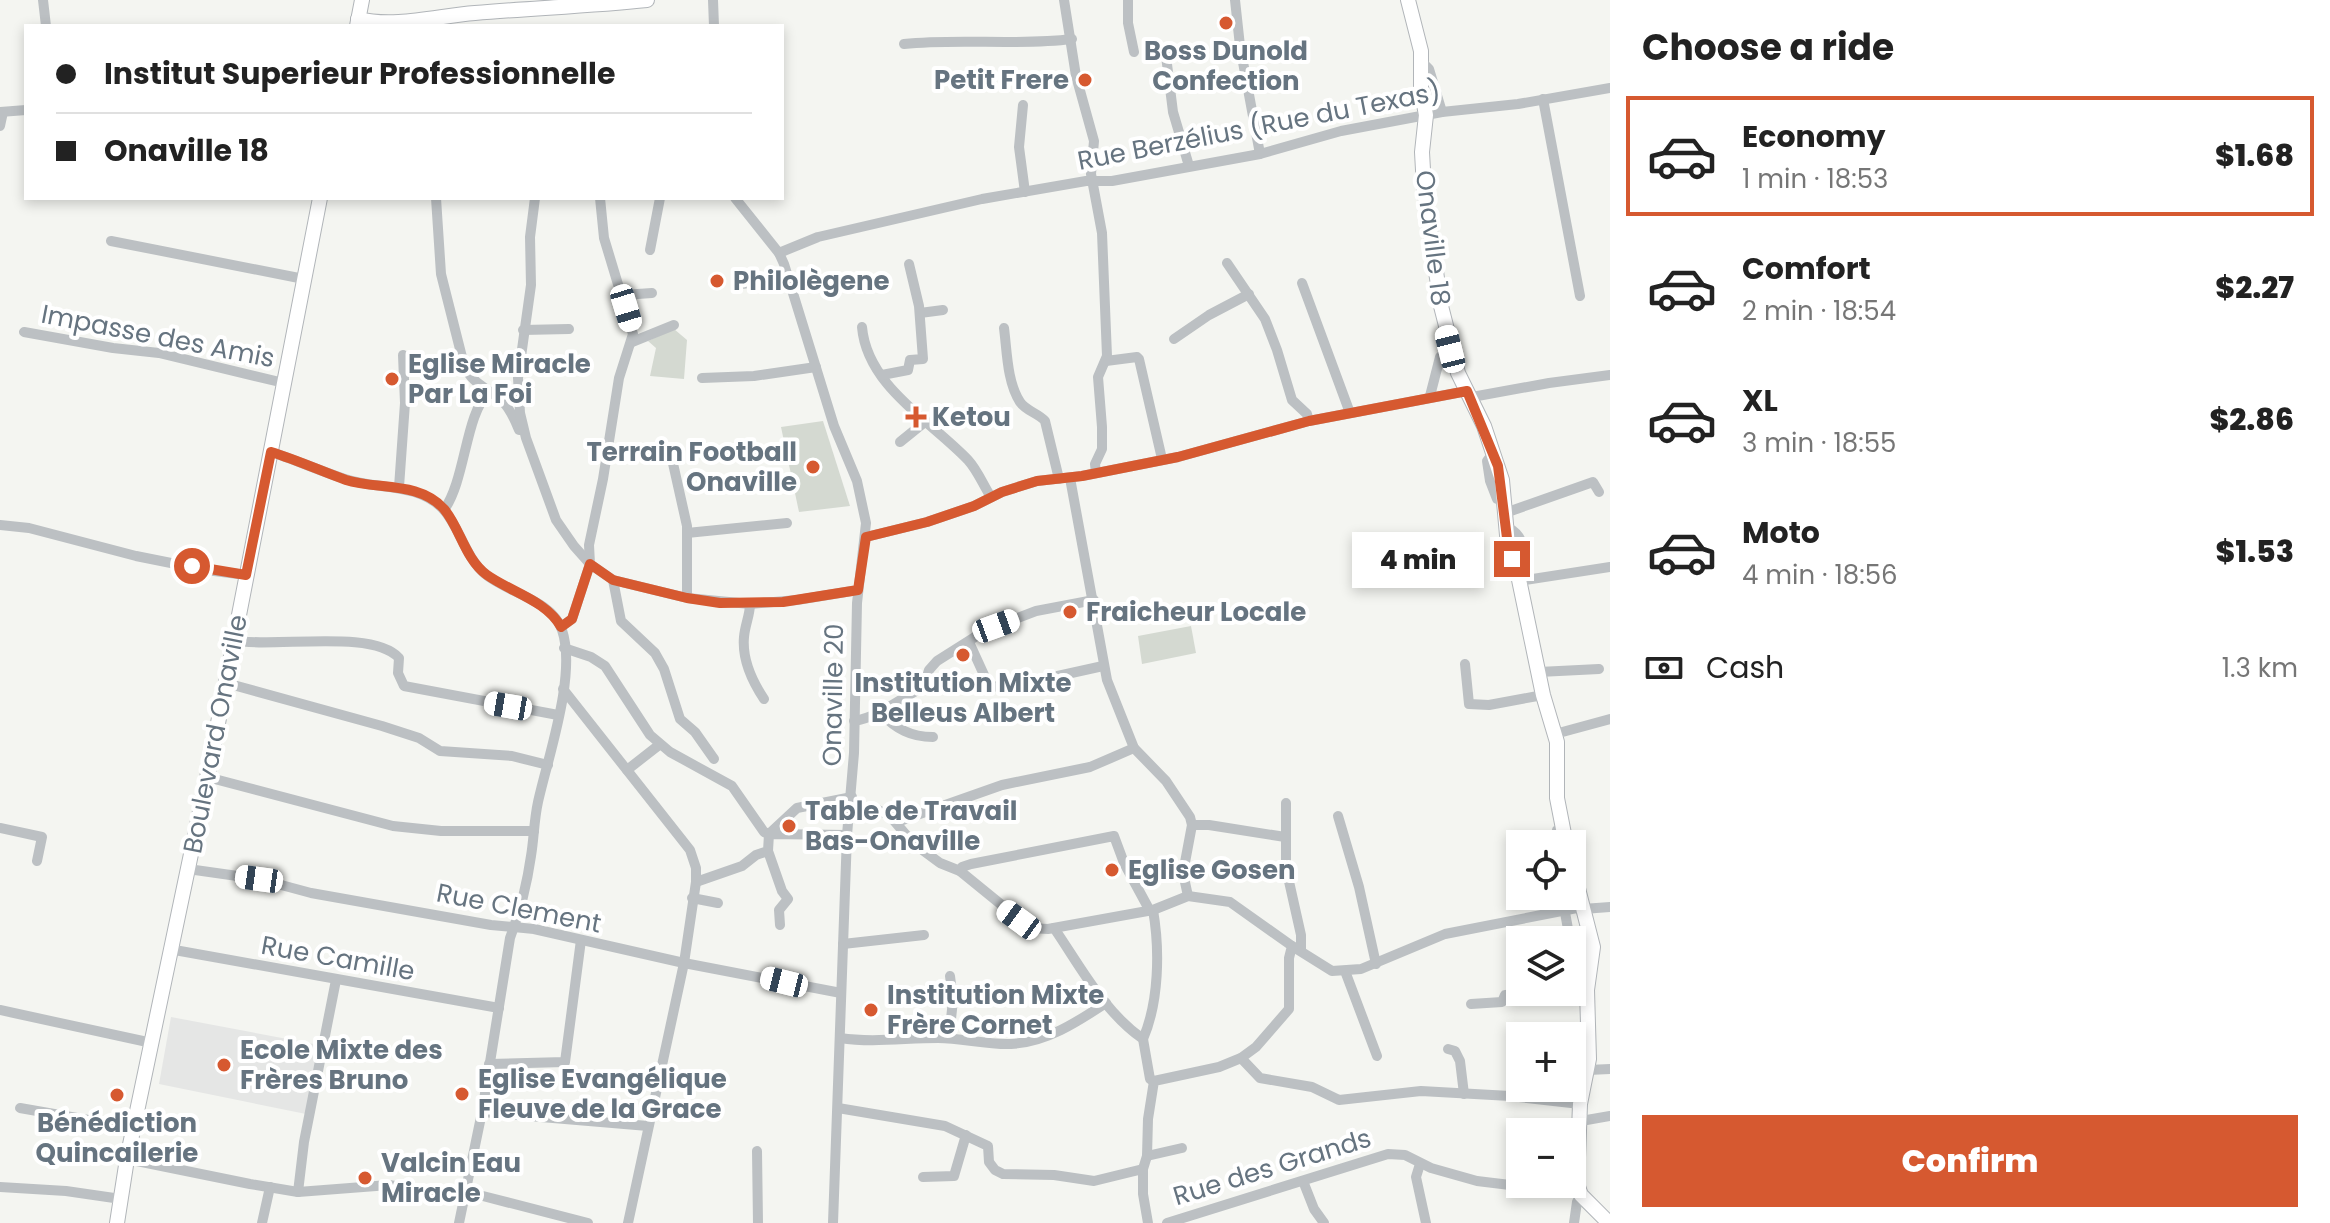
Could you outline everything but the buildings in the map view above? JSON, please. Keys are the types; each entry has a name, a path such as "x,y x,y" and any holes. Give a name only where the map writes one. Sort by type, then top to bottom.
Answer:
{"street":[{"path":"43,0 46,24"},
{"path":"362,0 357,22 647,0"},
{"path":"713,0 714,24"},
{"path":"1064,0 1076,76 1094,141 1092,181 1102,233 1106,361 1097,384 1102,449 1095,464 1096,473"},
{"path":"1128,0 1128,23 1134,52"},
{"path":"1235,0 1240,46 1260,154"},
{"name":"Onaville 18","path":"1408,0 1421,61 1421,89 1426,115 1422,152 1425,206 1450,349 1494,452 1502,480 1508,546 1518,576 1543,695 1555,734 1557,798 1563,830"},
{"path":"904,44 952,40 1015,43 1072,39"},
{"path":"1166,56 1173,112 1189,166"},
{"path":"1421,61 1429,69 1442,112"},
{"name":"Rue Berzélius (Rue du Texas)","path":"779,253 818,237 876,222 1025,192 1102,182 1260,154 1341,131 1442,112 1610,88"},
{"path":"1543,99 1580,296"},
{"path":"1023,105 1019,147 1025,192"},
{"path":"0,126 2,112 24,110"},
{"name":"Boulevard Onaville","path":"117,1223 127,1159 226,683 320,200"},
{"path":"436,200 441,274 464,365 472,379 504,403 526,438"},
{"path":"535,200 530,237 532,273 523,330 518,398 526,438 556,520 574,546 590,564 613,580 687,598 750,604 858,590"},
{"path":"561,627 572,619 590,564 589,545 619,378 633,334 604,238 600,200"},
{"path":"650,250 660,200"},
{"name":"Onaville 20","path":"737,200 779,253 834,426 857,481 866,523 858,590 833,1223"},
{"path":"111,241 304,279"},
{"path":"1227,263 1258,307 1271,334 1292,400 1307,414 1309,421"},
{"path":"882,375 908,370 910,360 923,359 920,313 909,264"},
{"path":"741,284 787,277"},
{"path":"1302,283 1350,413"},
{"path":"623,295 652,293"},
{"path":"1174,339 1209,315 1249,294"},
{"path":"920,313 943,310"},
{"path":"632,342 674,325"},
{"path":"862,327 865,350 892,389 972,466 991,497"},
{"path":"1004,328 1010,372 1019,400 1022,406 1045,421 1065,478 1094,600 1103,666 1125,729 1134,748 1166,781 1190,817 1192,825 1183,873 1188,896"},
{"path":"523,330 569,329"},
{"name":"Impasse des Amis","path":"24,332 159,353 284,383"},
{"path":"1430,396 1440,357 1450,349"},
{"path":"399,487 405,403 403,355"},
{"path":"1106,361 1139,359 1162,459"},
{"path":"702,378 754,376 816,367"},
{"path":"866,537 927,522 1037,481 1096,473 1232,444 1309,421 1430,396 1470,394 1610,375"},
{"path":"444,510 454,491 475,412 489,392"},
{"path":"504,403 518,398"},
{"path":"900,442 926,421"},
{"path":"271,452 344,479 399,487 416,493 444,510 465,548 484,573 551,612 561,627 563,689 531,856 510,938 482,1112 459,1223"},
{"path":"1494,452 1487,461 1497,499"},
{"path":"672,459 686,515 687,598"},
{"path":"1506,520 1593,482 1599,492"},
{"path":"687,533 787,523"},
{"path":"0,525 29,528 136,556 246,575"},
{"path":"1518,576 1610,567"},
{"path":"613,580 621,621 655,653 664,669 680,719 695,732 714,759"},
{"path":"854,721 881,713 924,687 929,670 937,661 969,642 970,638 1036,611 1094,600"},
{"path":"750,604 744,654 752,680 764,699"},
{"path":"233,640 247,644 336,641 390,650 399,658 398,673 404,686 558,715"},
{"path":"969,642 990,688 1103,666"},
{"path":"564,648 591,657 605,666 642,725 659,745 732,786 758,826 769,834 847,835"},
{"path":"1465,664 1469,704 1489,705 1543,695"},
{"path":"1539,672 1599,669"},
{"path":"226,683 382,726 419,738 440,751 512,756 548,765"},
{"path":"563,689 690,850 696,868 684,963 628,1223"},
{"path":"881,713 891,724 908,733 933,737"},
{"path":"1555,734 1610,719"},
{"path":"627,770 659,745"},
{"path":"897,822 1002,785 1090,767 1134,748"},
{"path":"207,777 393,826 441,831 534,831"},
{"path":"780,925 779,910 788,899 782,891 768,851 769,834 797,808 851,802 876,809 897,822 913,843 940,863 960,871 1030,928 1054,928 1152,910 1188,896 1230,902 1325,969 1345,971 1376,964 1445,934 1565,910 1568,926"},
{"path":"1154,1081 1219,1067 1241,1058 1256,1047 1289,1009 1289,958 1301,935 1286,868 1286,803"},
{"path":"1338,816 1359,887 1376,964"},
{"path":"1192,825 1285,837"},
{"path":"1557,830 1562,827"},
{"path":"0,828 42,837 37,861"},
{"path":"960,871 971,864 1114,836 1124,863 1152,910 1157,932 1154,996 1143,1039 1150,1079 1154,1081"},
{"path":"696,882 742,866 756,855 768,851"},
{"name":"Rue Clement","path":"188,869 259,879 311,893 491,925 514,926 841,993"},
{"path":"692,898 718,903"},
{"path":"1586,908 1610,907"},
{"path":"1584,910 1593,947 1586,971"},
{"path":"1054,928 1106,1003 1124,1024 1143,1039"},
{"path":"843,944 924,935"},
{"path":"489,1064 565,1062 581,940"},
{"name":"Rue Camille","path":"169,949 499,1008"},
{"path":"1345,971 1377,1056"},
{"path":"949,1038 953,1000 950,976"},
{"path":"298,1192 304,1142 336,980"},
{"path":"1471,1004 1502,1002 1506,995"},
{"path":"840,1038 902,1041 949,1038 1008,1044 1028,1042 1063,1030 1106,1003"},
{"path":"1581,1118 1580,1104 1588,1070 1582,1006"},
{"path":"0,1010 152,1043"},
{"path":"1448,1049 1455,1051 1460,1061 1464,1094"},
{"path":"1241,1058 1260,1078 1312,1087 1339,1100 1421,1091 1580,1104"},
{"path":"1588,1070 1610,1069"},
{"path":"1148,1223 1143,1169 1154,1081"},
{"path":"20,1108 134,1128"},
{"path":"838,1108 945,1126 988,1146 989,1162 1003,1174 1104,1180 1143,1169"},
{"path":"482,1112 648,1126"},
{"path":"1586,1120 1610,1116"},
{"path":"923,1177 954,1176 966,1135"},
{"path":"1147,1156 1182,1148"},
{"path":"757,1151 758,1223"},
{"name":"Rue des Grands","path":"1167,1223 1388,1154 1405,1155 1420,1164 1506,1184"},
{"path":"127,1159 298,1192 389,1185 454,1196 466,1193 588,1223"},
{"path":"1420,1164 1416,1177 1426,1223"},
{"path":"1303,1181 1314,1209 1324,1223"},
{"path":"0,1187 66,1191 121,1199"},
{"path":"262,1223 270,1187"},
{"path":"1586,1197 1609,1223"},
{"path":"1574,1223 1578,1198"}],"shaded area":[{"path":"674,329 687,340 684,379 650,376 656,348 648,341"},
{"name":"Terrain Football Onaville","path":"823,421 850,506 799,512 781,427"},
{"path":"1191,626 1196,653 1142,664 1138,636"},
{"path":"171,1017 319,1045 306,1114 159,1084"}],"place":[{"name":"Boss Dunold Confection","path":"1226,23"},
{"name":"Petit Frere","path":"1085,80"},
{"name":"Philolègene","path":"717,281"},
{"name":"Eglise Miracle Par La Foi","path":"392,379"},
{"name":"Ketou","path":"916,417"},
{"name":"Terrain Football Onaville","path":"813,467"},
{"name":"Fraicheur Locale","path":"1070,612"},
{"name":"Institution Mixte Belleus Albert","path":"963,655"},
{"name":"Table de Travail Bas-Onaville","path":"789,826"},
{"name":"Eglise Gosen","path":"1112,870"},
{"name":"Institution Mixte Frère Cornet","path":"871,1010"},
{"name":"Ecole Mixte des Frères Bruno","path":"224,1065"},
{"name":"Eglise Evangélique Fleuve de la Grace","path":"462,1094"},
{"name":"Bénédiction Quincailerie","path":"117,1095"},
{"name":"Valcin Eau Miracle","path":"365,1178"}],"route":[{"path":"192,566 246,575 271,452 356,483 399,487 436,504 444,510 465,548 484,573 551,612 561,627 572,619 590,564 613,580 687,598 735,604 797,600 858,590 866,537 927,522 1037,481 1082,476 1178,457 1309,421 1467,391 1494,452 1502,480 1512,559"}]}
